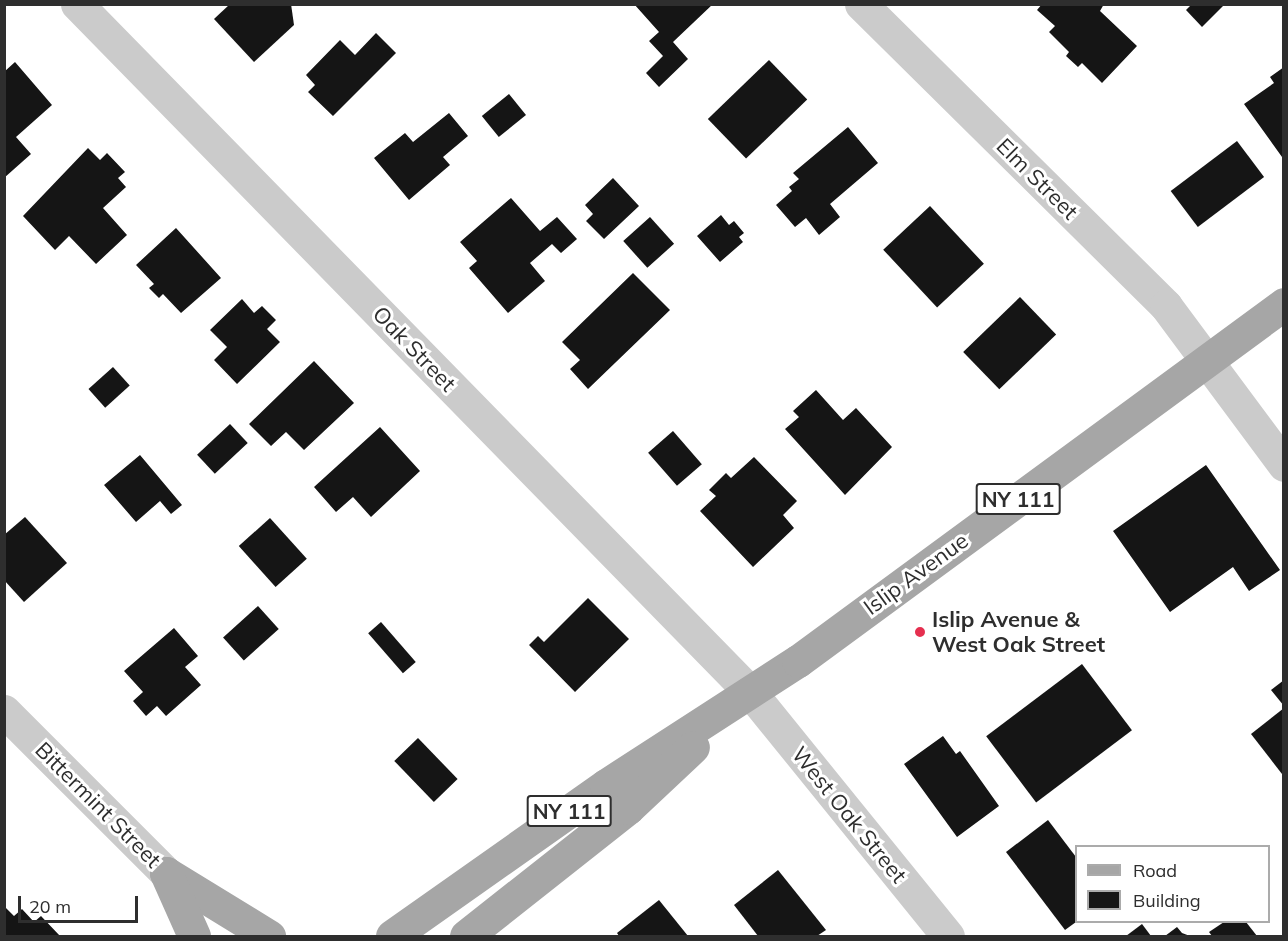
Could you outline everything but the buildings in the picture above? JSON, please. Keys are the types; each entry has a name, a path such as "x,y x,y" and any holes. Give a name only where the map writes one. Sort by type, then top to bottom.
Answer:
{"main road":[{"name":"Islip Avenue","path":"392,936 606,785 751,693 1284,304"},
{"name":"Islip Avenue","path":"466,936 628,808 751,693"},
{"path":"166,873 194,936"},
{"path":"166,873 270,936"}],"street":[{"name":"Oak Street","path":"77,4 751,693"},
{"name":"Elm Street","path":"861,4 1166,306 1284,465"},
{"name":"West Oak Street","path":"751,693 948,936"},
{"name":"Bittermint Street","path":"4,711 166,873"}],"place":[{"name":"Islip Avenue & West Oak Street","path":"920,632"}]}
